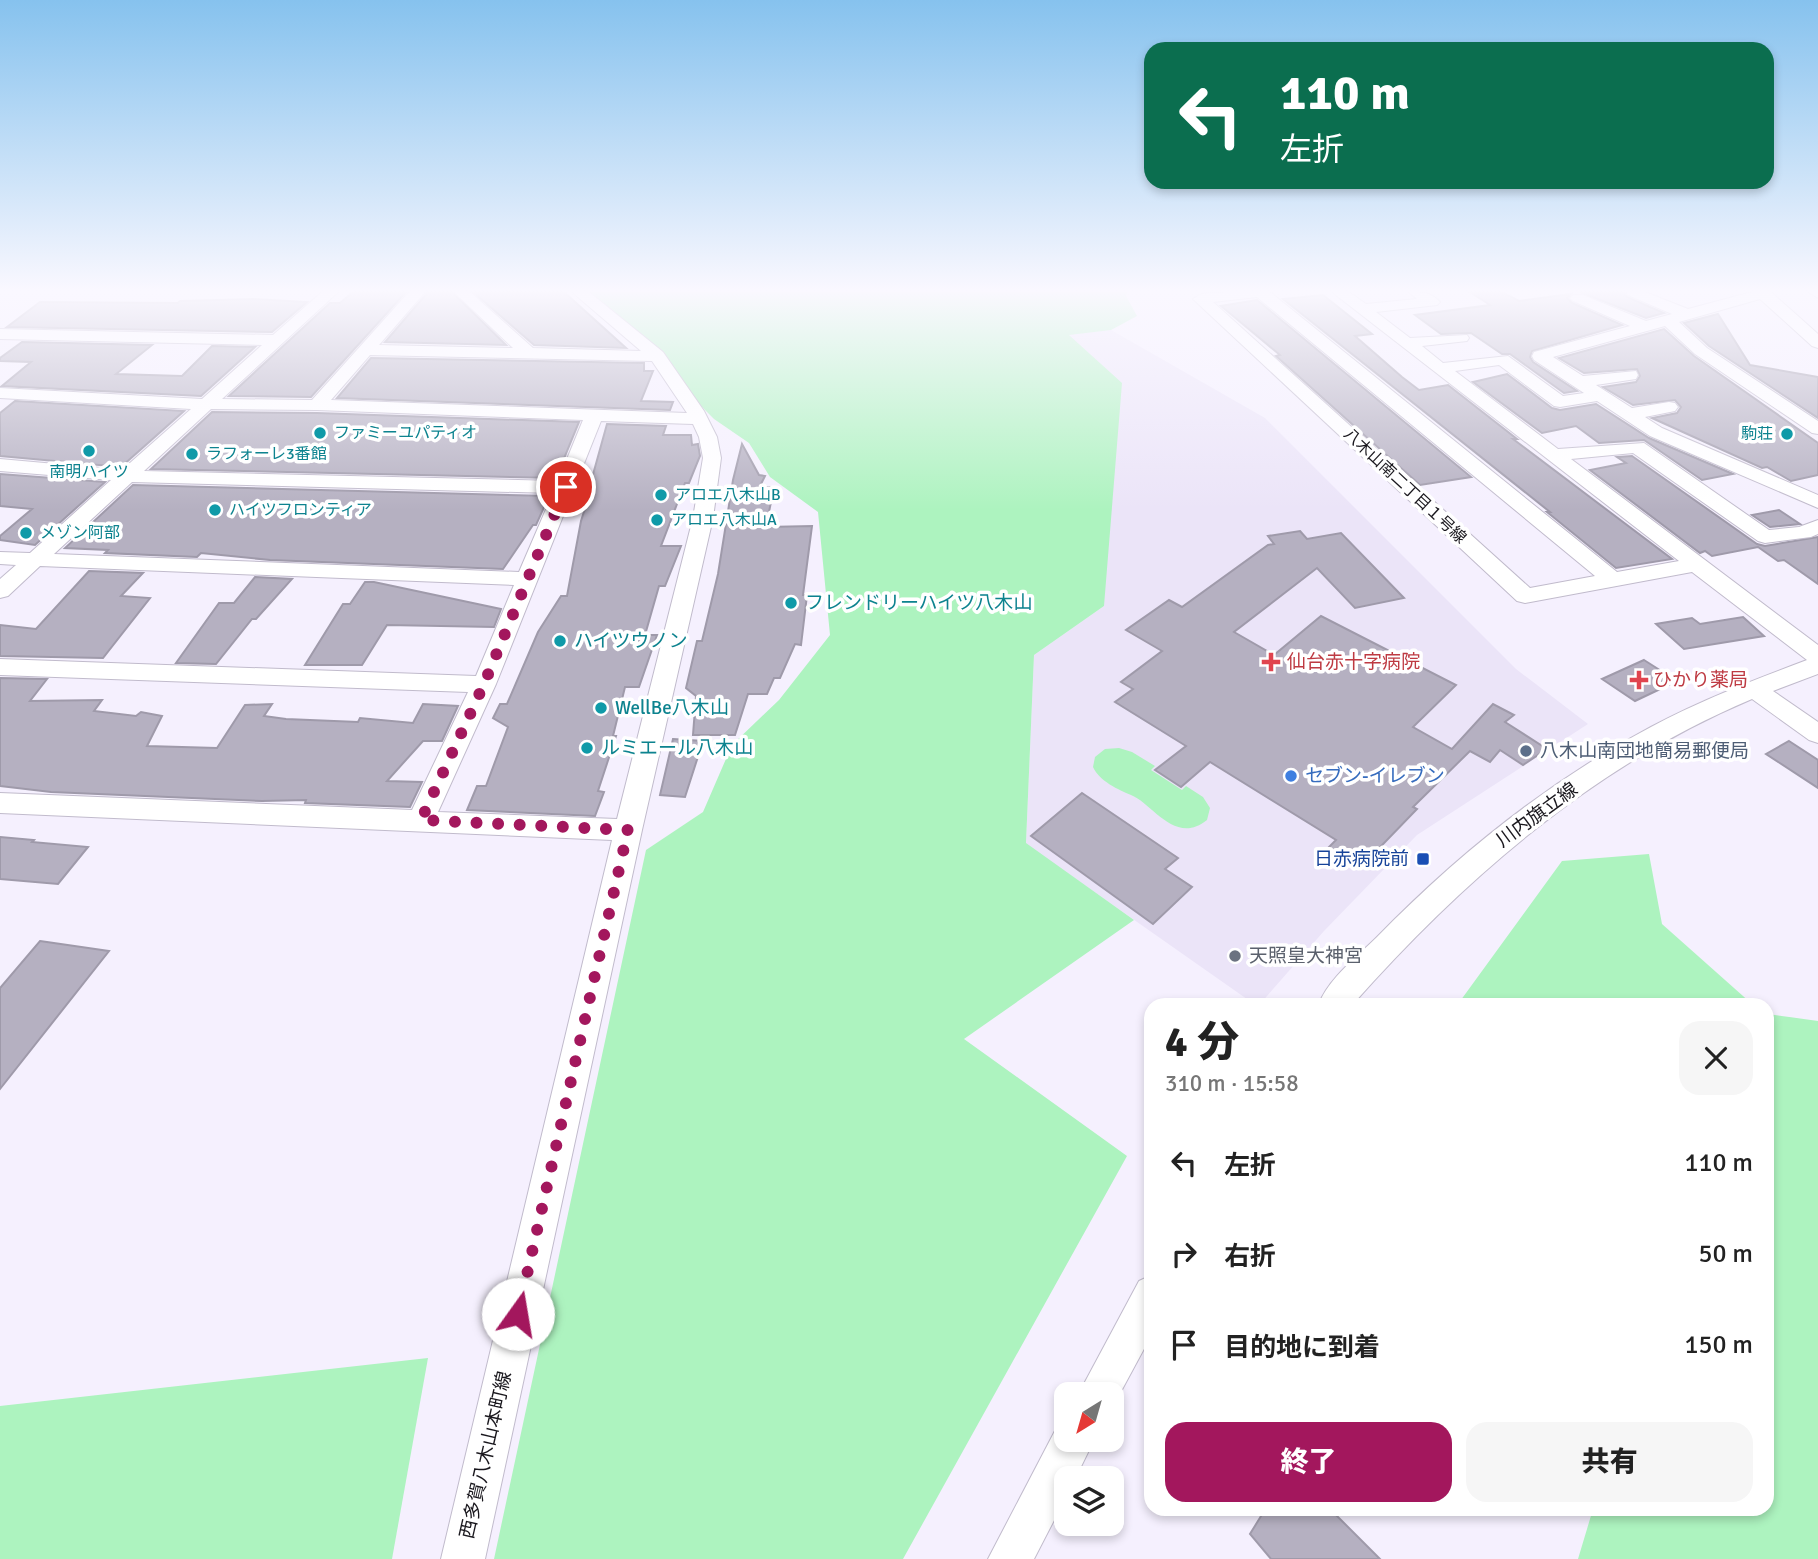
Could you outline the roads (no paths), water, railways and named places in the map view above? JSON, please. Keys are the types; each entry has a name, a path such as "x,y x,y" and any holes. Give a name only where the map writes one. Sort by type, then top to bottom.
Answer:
{"street":[{"path":"0,591 248,365"},
{"path":"317,405 352,365"},
{"name":"西多賀八木山本町線","path":"463,1559 628,830 709,488 712,457 708,437 663,365"},
{"name":"八木山南二丁目１号線","path":"1272,365 1525,597 1698,564"},
{"path":"1350,365 1613,580"},
{"path":"1436,365 1818,657"},
{"path":"1440,368 1465,365"},
{"path":"1509,365 1560,402 1600,395"},
{"path":"1553,365 1656,432 1689,449 1818,502"},
{"path":"1722,365 1818,429"},
{"path":"1579,382 1629,375"},
{"path":"0,393 205,404 317,405 699,419"},
{"path":"1628,414 1669,407"},
{"path":"421,820 484,684 596,414"},
{"path":"1555,455 1637,447 1765,537 1804,533 1818,526"},
{"path":"0,466 126,476 566,487"},
{"path":"0,558 526,579"},
{"name":"川内旗立線","path":"1339,998 1382,949 1436,895 1505,837 1613,760 1754,689 1818,664"},
{"path":"0,667 484,684"},
{"path":"1754,689 1818,734"},
{"path":"0,803 628,830"},
{"path":"1105,1382 1144,1309"},
{"path":"1010,1559 1067,1452"}],"place":[{"name":"ファミーユパティオ","path":"320,433"},
{"name":"駒荘","path":"1787,434"},
{"name":"南明ハイツ","path":"89,451"},
{"name":"ラフォーレ3番館","path":"192,454"},
{"name":"アロエ八木山B","path":"661,495"},
{"name":"ハイツフロンティア","path":"215,510"},
{"name":"アロエ八木山A","path":"657,520"},
{"name":"メゾン阿部","path":"26,533"},
{"name":"フレンドリーハイツ八木山","path":"791,603"},
{"name":"ハイツウノン","path":"560,641"},
{"name":"仙台赤十字病院","path":"1271,662"},
{"name":"ひかり薬局","path":"1639,680"},
{"name":"WellBe八木山","path":"601,708"},
{"name":"ルミエール八木山","path":"587,748"},
{"name":"八木山南団地簡易郵便局","path":"1526,751"},
{"name":"セブン-イレブン","path":"1291,776"},
{"name":"日赤病院前","path":"1423,859"},
{"name":"天照皇大神宮","path":"1235,956"}]}
